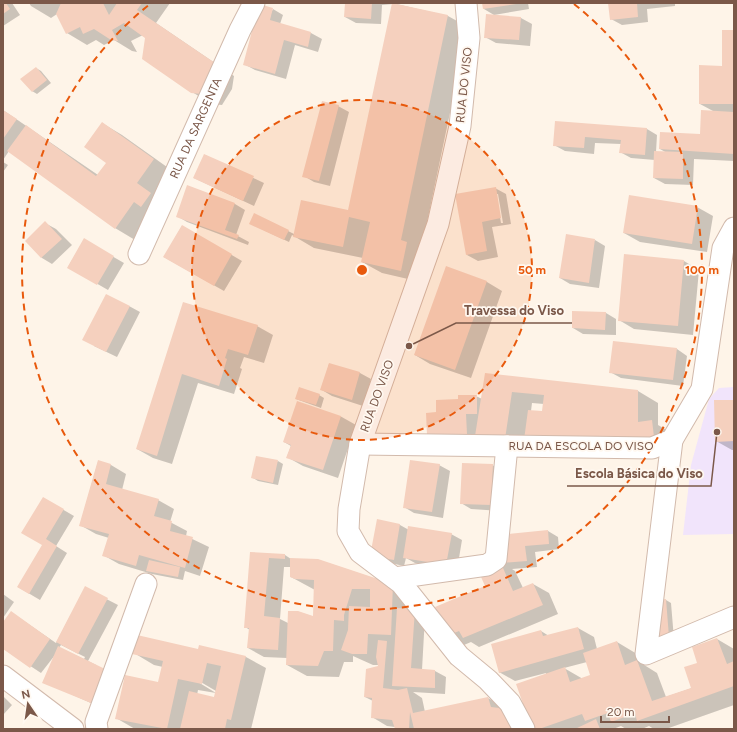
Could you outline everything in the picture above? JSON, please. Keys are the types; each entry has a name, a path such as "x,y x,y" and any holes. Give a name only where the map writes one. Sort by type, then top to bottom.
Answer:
{"street":[{"name":"RUA DA SARGENTA","path":"140,254 240,30 254,3"},
{"name":"RUA DO VISO","path":"466,3 470,38 460,126 438,224 360,444 349,509 348,531 360,552 401,583 459,656 488,680 510,702 524,729"},
{"path":"734,228 723,248 702,389 672,440 646,654 734,617"},
{"name":"RUA DA ESCOLA DO VISO","path":"360,444 652,448 672,440"},
{"path":"395,578 487,565 496,559 506,446"},
{"path":"97,729 96,722 146,584"},
{"path":"3,676 73,729"}],"shaded area":[{"path":"734,387 734,534 683,535 691,465 709,399 719,388"}],"building":[{"path":"3,3 6,3 10,9 3,14"},
{"path":"61,3 103,3 109,15 117,3 142,3 137,10 215,63 201,94 191,93 142,59 145,38 124,23 112,30 118,41 111,40 94,29 83,34 80,27 66,34 56,14"},
{"path":"345,3 372,3 371,19 344,17"},
{"path":"392,3 448,15 401,240 407,242 401,271 361,262 370,222 349,217 343,247 293,237 301,200 348,210"},
{"path":"482,3 516,3 516,4 483,9"},
{"path":"608,3 637,3 638,17 610,20"},
{"path":"259,4 273,8 270,20 311,32 308,47 284,40 275,74 243,65"},
{"path":"486,14 521,17 519,40 484,38"},
{"path":"722,30 734,30 734,104 699,104 699,65 722,66"},
{"path":"36,67 47,80 32,92 20,79"},
{"path":"322,101 339,105 319,181 302,177"},
{"path":"3,110 17,119 3,139"},
{"path":"701,110 734,112 734,154 659,149 660,132 700,134"},
{"path":"555,121 647,128 645,155 619,153 621,140 585,137 584,148 553,146"},
{"path":"102,122 154,159 137,183 151,193 141,207 134,202 115,229 7,151 26,125 96,176 106,163 84,147"},
{"path":"654,151 683,152 683,179 653,178"},
{"path":"204,154 254,176 243,201 193,178"},
{"path":"187,185 235,203 225,230 239,235 237,239 176,217"},
{"path":"496,187 501,218 482,222 487,251 466,255 455,194"},
{"path":"629,195 698,206 692,244 623,233"},
{"path":"254,213 289,230 284,240 249,224"},
{"path":"45,221 62,239 41,258 25,241"},
{"path":"182,225 232,254 214,286 163,257"},
{"path":"566,234 595,239 589,283 559,278"},
{"path":"84,238 114,256 97,285 67,268"},
{"path":"624,254 684,260 678,326 618,321"},
{"path":"446,266 487,281 455,370 414,355"},
{"path":"106,294 130,306 106,352 82,340"},
{"path":"183,302 258,325 248,355 228,349 225,358 227,359 219,386 182,374 157,456 136,449"},
{"path":"572,311 606,312 605,330 572,328"},
{"path":"613,341 677,348 673,380 609,373"},
{"path":"329,363 360,372 352,400 320,390"},
{"path":"485,373 638,390 638,422 652,420 654,437 622,442 524,440 528,410 542,411 544,395 512,392 505,439 475,436"},
{"path":"299,387 320,394 316,405 295,399"},
{"path":"458,395 477,395 477,414 466,414 467,434 427,435 426,413 436,412 436,400 458,399"},
{"path":"714,400 734,400 734,441 715,442"},
{"path":"297,401 341,416 323,470 286,458 291,445 283,442"},
{"path":"256,456 278,460 273,483 251,478"},
{"path":"98,460 111,464 106,484 159,499 154,516 172,521 170,531 193,537 185,568 139,555 136,566 102,556 109,534 79,526"},
{"path":"410,460 440,464 432,512 403,508"},
{"path":"462,463 493,464 491,505 460,504"},
{"path":"43,497 64,509 46,539 57,546 29,594 17,587 42,545 21,533"},
{"path":"377,519 400,524 394,560 370,556"},
{"path":"408,526 452,533 446,565 403,558"},
{"path":"548,530 549,544 525,546 527,561 502,563 499,535"},
{"path":"250,552 285,554 285,559 269,558 264,616 280,618 278,650 247,648 249,628 244,628"},
{"path":"290,558 318,559 393,584 391,635 368,634 367,654 352,654 341,650 348,630 349,606 370,607 370,589 352,589 344,615 344,621 334,620 333,651 324,651 318,666 286,665 288,611 298,611 313,616 314,580 295,579 290,577"},
{"path":"149,560 180,567 178,577 146,571"},
{"path":"500,561 513,591 533,583 543,605 463,638 459,631 447,636 435,607 485,586 478,570"},
{"path":"85,586 108,598 78,654 56,642"},
{"path":"666,599 669,637 658,638 655,600"},
{"path":"397,608 415,609 411,668 435,670 435,688 392,686"},
{"path":"11,611 50,639 30,668 3,649 3,622"},
{"path":"578,627 584,649 499,673 491,644 541,630 543,636"},
{"path":"137,635 198,649 199,645 246,656 231,720 227,719 225,729 180,729 189,691 214,697 221,666 207,663 202,684 178,679 167,729 115,719 125,675 158,682 163,661 132,654"},
{"path":"717,638 727,664 734,661 734,686 637,721 635,713 611,722 608,713 585,721 582,714 539,729 532,729 516,684 565,667 570,682 590,675 583,653 617,641 625,665 637,660 652,701 691,688 684,667 697,663 692,647"},
{"path":"378,640 387,641 383,688 398,690 407,688 413,713 488,697 491,707 508,709 513,729 414,729 410,712 409,729 395,729 392,720 371,718 372,698 364,697 366,669 378,666 376,657"},
{"path":"58,646 105,669 91,703 42,683"},
{"path":"596,719 600,729 575,729"}],"place":[{"name":"Travessa do Viso","path":"409,346"},
{"name":"Escola Básica do Viso","path":"717,432"}]}
